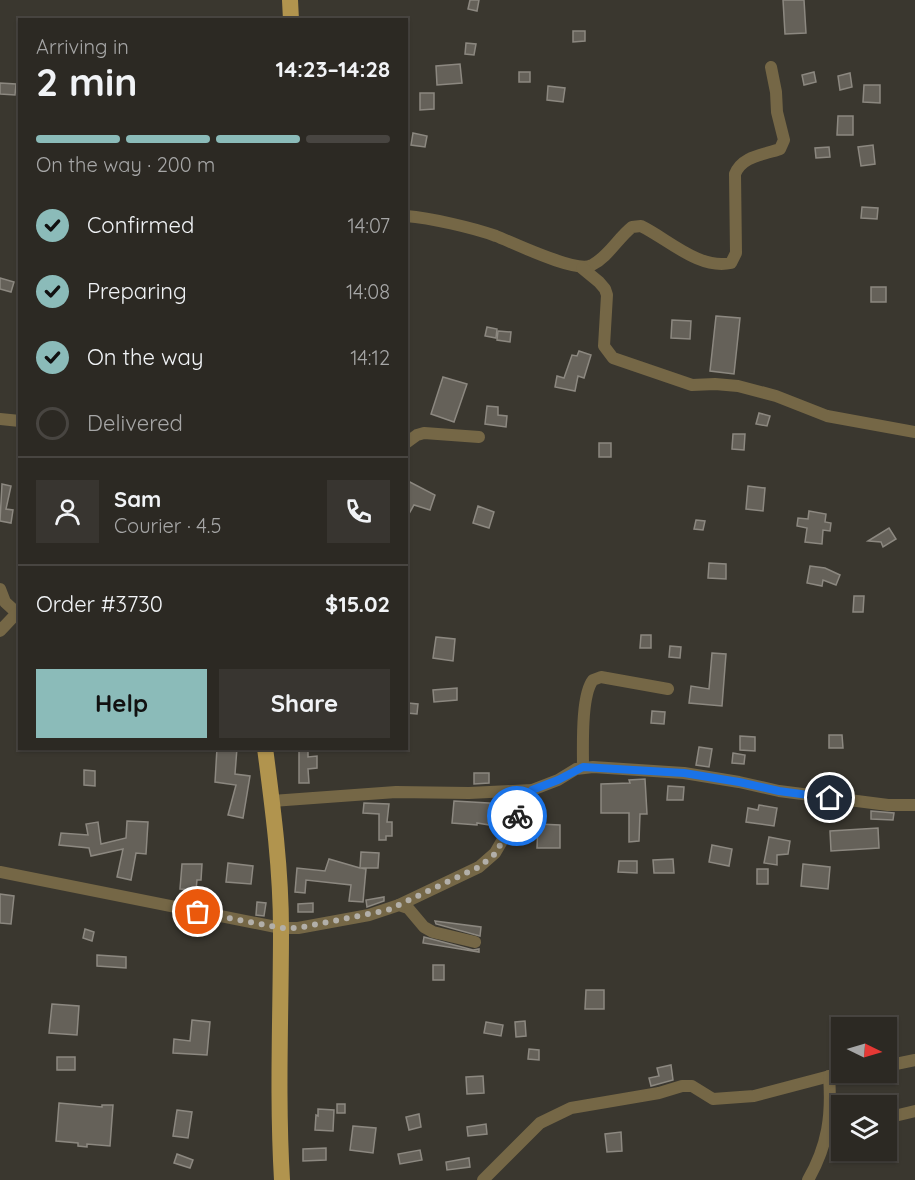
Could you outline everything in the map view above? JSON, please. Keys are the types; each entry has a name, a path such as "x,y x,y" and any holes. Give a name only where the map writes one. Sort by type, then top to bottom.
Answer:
{"main road":[{"path":"290,0 291,18"},
{"path":"265,750 278,863 281,928 279,1118 282,1180"}],"street":[{"path":"582,268 591,266 632,227 641,226 698,258 714,264 731,263 736,253 735,174 738,166 746,160 780,149 784,140 777,112 771,67"},
{"path":"408,216 423,217 496,236 582,268 605,289 607,295 604,346 613,358 692,385 738,386 776,396 827,416 915,432"},
{"path":"0,419 18,421"},
{"path":"408,442 424,433 479,437"},
{"path":"0,589 5,602 18,613 0,631"},
{"path":"583,767 587,688 593,680 601,677 668,689"},
{"path":"272,801 396,792 469,793 532,790 583,767 684,773 779,791 888,805 915,805"},
{"path":"0,872 281,928 298,928 369,915 399,905 479,867 495,854 532,790"},
{"path":"399,905 408,908 424,927 433,932 475,942"},
{"path":"897,1064 915,1060"},
{"path":"483,1180 540,1123 571,1108 659,1093 682,1086 692,1086 713,1099 754,1096 829,1076 831,1105 826,1135 808,1180"},
{"path":"897,1115 915,1111"},
{"path":"826,1135 831,1133"}],"building":[{"path":"470,0 479,0 477,11 468,9"},
{"path":"783,0 804,0 806,33 785,34"},
{"path":"573,31 585,31 585,41 573,42"},
{"path":"466,43 476,44 474,55 465,54"},
{"path":"460,64 462,83 437,85 436,66"},
{"path":"519,72 530,72 530,82 519,82"},
{"path":"814,72 816,82 804,85 802,75"},
{"path":"850,73 852,87 840,90 838,76"},
{"path":"0,83 16,84 15,95 0,94"},
{"path":"864,85 880,85 880,103 863,102"},
{"path":"548,86 565,88 563,102 547,100"},
{"path":"420,93 434,93 434,109 420,110"},
{"path":"838,116 853,116 853,135 837,135"},
{"path":"413,133 427,136 425,147 411,145"},
{"path":"873,145 875,164 861,166 858,147"},
{"path":"829,147 830,157 816,158 815,148"},
{"path":"862,207 878,208 877,219 861,218"},
{"path":"0,278 14,282 11,292 0,289"},
{"path":"871,287 886,287 886,302 871,302"},
{"path":"716,316 740,318 734,374 710,371"},
{"path":"672,320 691,321 690,339 671,338"},
{"path":"487,327 497,329 496,338 485,336"},
{"path":"498,331 511,332 510,342 497,340"},
{"path":"579,351 591,355 584,378 578,376 575,391 555,387 557,376 564,378 572,355 577,356"},
{"path":"443,377 467,384 454,422 431,414"},
{"path":"487,406 498,407 498,415 507,416 506,427 485,424"},
{"path":"759,413 770,416 767,426 756,424"},
{"path":"733,434 745,434 744,450 732,449"},
{"path":"599,443 611,443 611,457 599,457"},
{"path":"408,481 435,495 430,510 414,505 408,516"},
{"path":"2,484 11,486 6,509 13,510 11,523 0,521"},
{"path":"748,486 765,488 763,511 746,509"},
{"path":"478,506 494,512 489,528 473,523"},
{"path":"809,511 826,514 825,522 831,523 830,531 823,530 822,544 805,542 807,528 797,526 798,518 808,519"},
{"path":"696,520 705,521 703,530 694,529"},
{"path":"889,528 896,539 883,547 881,542 868,541"},
{"path":"709,563 726,564 726,579 708,578"},
{"path":"810,566 825,568 840,575 836,585 823,580 822,586 807,583"},
{"path":"854,596 864,596 863,612 853,612"},
{"path":"641,635 651,635 651,648 640,648"},
{"path":"436,637 455,639 453,661 433,658"},
{"path":"670,646 681,647 680,658 669,657"},
{"path":"712,653 726,654 722,706 689,703 691,686 709,689"},
{"path":"457,688 457,700 434,702 433,690"},
{"path":"408,703 418,704 417,714 408,713"},
{"path":"652,711 665,712 664,724 651,723"},
{"path":"829,735 842,735 843,748 829,748"},
{"path":"740,736 755,737 755,751 740,750"},
{"path":"699,747 712,749 709,767 696,765"},
{"path":"217,750 237,750 235,774 250,776 243,818 228,815 236,785 215,782"},
{"path":"299,750 308,750 308,757 317,756 317,768 308,769 309,783 299,783"},
{"path":"733,753 745,755 744,764 732,763"},
{"path":"84,770 95,771 95,786 84,785"},
{"path":"474,773 489,773 489,783 474,784"},
{"path":"645,779 647,814 640,814 639,841 629,842 629,813 601,813 601,784 630,783 629,780"},
{"path":"668,786 684,787 683,800 667,800"},
{"path":"454,801 489,803 508,807 507,817 501,827 477,823 477,825 452,823"},
{"path":"364,803 389,804 387,822 392,822 392,836 386,836 386,840 379,840 379,814 363,813"},
{"path":"759,805 777,808 774,826 746,822 748,808 758,810"},
{"path":"871,811 894,813 893,820 871,819"},
{"path":"127,821 148,822 146,854 136,853 131,880 117,877 123,849 91,856 89,848 59,845 61,833 88,835 86,824 98,822 101,844 126,838"},
{"path":"538,824 560,825 560,848 537,848"},
{"path":"878,828 879,848 831,851 830,831"},
{"path":"769,837 790,841 788,854 777,855 777,865 764,863"},
{"path":"712,845 732,849 729,866 709,862"},
{"path":"361,852 379,853 378,868 361,868 366,869 363,902 349,901 351,885 306,880 305,893 295,892 297,868 325,871 329,859 360,868"},
{"path":"673,859 674,873 654,873 653,860"},
{"path":"619,861 637,861 637,873 618,872"},
{"path":"228,863 253,866 251,884 226,882"},
{"path":"182,864 202,864 201,880 197,880 196,890 180,889"},
{"path":"803,864 830,867 828,889 801,886"},
{"path":"757,869 768,869 768,884 757,884"},
{"path":"0,894 14,896 11,924 0,923"},
{"path":"384,897 384,901 367,907 366,900"},
{"path":"257,902 266,903 264,916 256,915"},
{"path":"313,903 313,912 298,912 298,904"},
{"path":"435,921 481,927 480,936 436,924"},
{"path":"85,929 94,932 92,941 83,938"},
{"path":"424,937 473,950 479,949 479,952 423,943"},
{"path":"97,955 126,957 126,968 97,966"},
{"path":"433,965 444,965 444,980 433,980"},
{"path":"586,990 604,990 604,1009 585,1009"},
{"path":"52,1004 79,1006 77,1035 49,1033"},
{"path":"192,1020 210,1022 207,1055 173,1053 174,1039 190,1041"},
{"path":"525,1021 526,1036 516,1037 515,1022"},
{"path":"486,1022 503,1025 501,1036 484,1033"},
{"path":"529,1049 539,1050 539,1060 528,1059"},
{"path":"57,1057 75,1057 75,1070 57,1070"},
{"path":"671,1065 673,1080 651,1086 649,1078 659,1076 657,1068"},
{"path":"483,1076 484,1093 467,1094 466,1077"},
{"path":"59,1103 102,1107 102,1105 113,1105 110,1146 87,1144 87,1147 78,1146 78,1143 56,1141"},
{"path":"337,1104 345,1104 345,1113 337,1113"},
{"path":"318,1109 334,1110 333,1131 315,1130"},
{"path":"177,1110 192,1112 188,1138 173,1136"},
{"path":"419,1114 421,1127 409,1130 406,1117"},
{"path":"486,1124 487,1134 468,1136 467,1127"},
{"path":"353,1126 376,1128 373,1153 350,1150"},
{"path":"621,1132 622,1151 607,1152 605,1134"},
{"path":"326,1148 326,1160 303,1161 303,1149"},
{"path":"420,1150 422,1160 400,1164 398,1154"},
{"path":"177,1154 193,1160 190,1168 174,1163"},
{"path":"469,1158 470,1167 447,1170 446,1162"}],"way so far":[{"path":"198,912 281,928 298,928 388,910 479,867 495,854 517,816"}],"route":[{"path":"517,816 532,790 583,767 684,773 830,798"}]}
